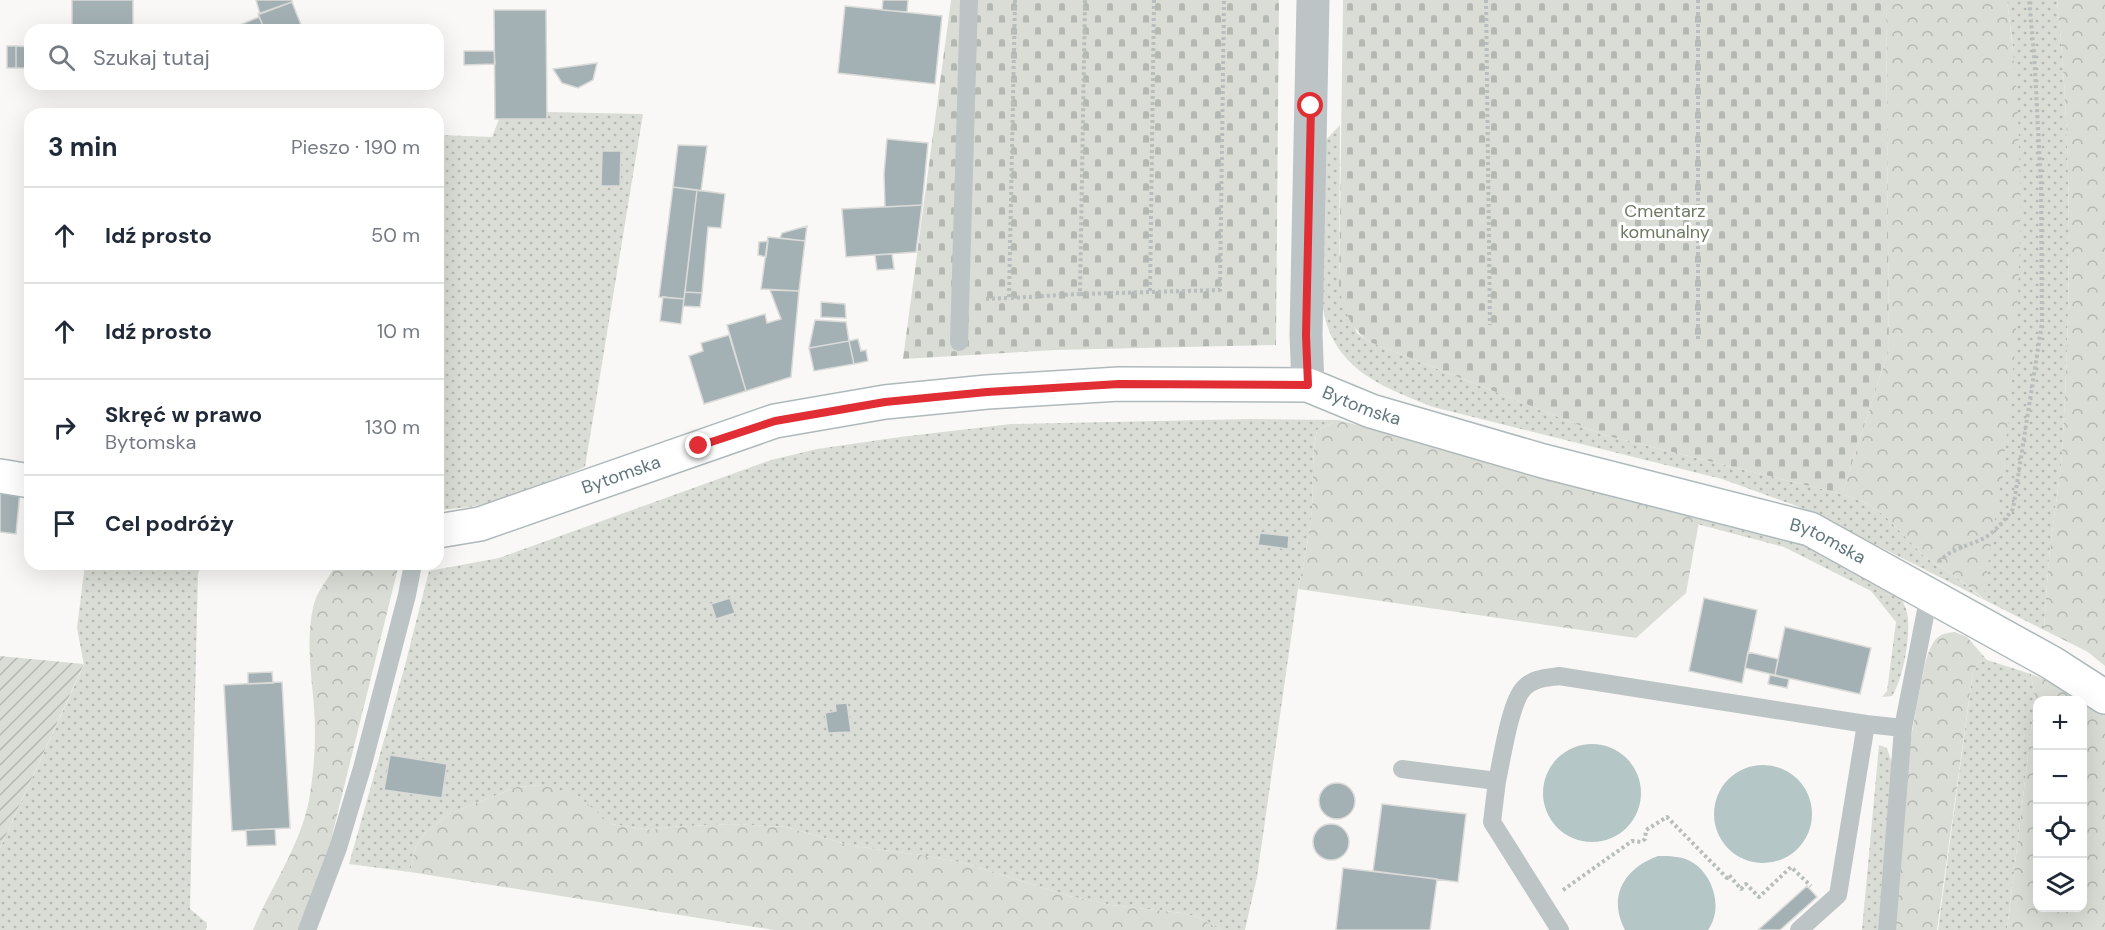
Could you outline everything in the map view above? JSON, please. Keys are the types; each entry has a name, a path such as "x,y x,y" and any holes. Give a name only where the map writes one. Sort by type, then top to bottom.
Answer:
{"street":[{"path":"1308,385 1306,335 1313,0"},
{"name":"Bytomska","path":"444,530 480,524 775,421 885,402 987,392 1119,384 1308,385 1371,411 1543,461 1810,529 2052,663 2105,697"},
{"path":"0,476 24,480"}],"lane":[{"path":"959,342 969,0"},
{"path":"307,930 338,848 362,768 412,570"},
{"path":"1887,930 1903,728 1929,595"},
{"path":"1560,930 1492,822 1497,781 1514,706 1524,688 1538,679 1559,676 1903,728"},
{"path":"1800,930 1838,895 1866,724"},
{"path":"1401,769 1497,781"}],"path":[{"path":"1015,0 1009,298 1220,290 1224,0"},
{"path":"1080,294 1085,0"},
{"path":"1150,291 1154,0"},
{"path":"1486,0 1490,325"},
{"path":"1698,0 1698,339"},
{"path":"1929,595 1940,561 1955,550 1986,537 2013,509 2042,323 2041,185 2029,0"},
{"path":"1558,893 1632,841 1641,842 1645,839 1646,830 1667,817 1727,878 1730,875 1741,889 1746,884 1759,897 1791,867 1809,884"}],"green space":[{"path":"951,0 1279,0 1276,345 1056,350 903,359"},
{"name":"Cmentarz komunalny","path":"1343,0 1886,0 1889,349 1842,494 1604,435 1370,342 1363,337 1349,319 1339,288"},
{"path":"1886,0 2007,0 2020,161 2019,270 2007,432 1983,598 1955,576 1925,557 1884,515 1864,502 1842,494 1889,349"},
{"path":"2007,0 2057,0 2066,113 2069,284 2065,397 2062,454 2050,548 2044,630 1799,507 1722,479 1433,407 1405,396 1377,382 1353,365 1342,354 1328,329 1320,292 1321,145 1340,125 1339,288 1357,333 1370,342 1604,435 1842,494 1864,502 1884,515 1925,557 1955,576 1982,598 2019,146"},
{"path":"2057,0 2105,0 2105,666 2088,652 2044,630 2050,548 2062,454 2069,284 2066,113"},
{"path":"547,112 643,114 585,467 506,499 470,507 444,509 444,135 492,137 499,119 547,119"},
{"path":"1251,419 1339,420 1317,430 1312,510 1298,589 1257,877 1245,930 1221,930 1197,917 1182,913 1111,905 1069,896 964,863 853,846 786,827 731,824 650,830 611,824 541,785 517,787 449,814 425,833 416,846 410,872 349,864 429,571 499,558 771,460 817,449 1011,424"},
{"path":"1339,420 1454,452 1701,511 1686,593 1636,638 1298,589 1312,510 1313,460 1317,430"},
{"path":"1701,511 1804,543 1900,596 1908,615 1908,636 1902,670 1892,696 1882,697 1887,691 1896,622 1871,591 1784,547 1697,524"},
{"path":"84,570 200,570 190,909 207,923 206,930 0,930 0,848 84,665 77,628"},
{"path":"332,570 398,570 328,852 298,930 253,930 299,834 309,800 314,766 315,731 310,639 313,608 317,596"},
{"path":"1955,632 1967,637 1987,660 1979,662 1973,671 1937,930 1895,930 1906,778 1920,688 1927,657 1935,640 1947,633"},
{"path":"0,656 84,664 0,848"},
{"path":"1987,660 2031,674 2035,696 2007,930 1938,930 1973,671 1979,662"},
{"path":"2031,674 2085,696 2035,696"},
{"path":"2087,697 2105,709 2105,930 2007,930 2033,715 2033,912 2087,912"},
{"path":"1879,745 1887,748 1892,763 1878,930 1862,930"},
{"path":"541,785 577,795 611,824 650,830 731,824 786,827 853,846 964,863 1069,896 1111,905 1182,913 1197,917 1221,930 774,930 410,872 416,846 425,833 449,814 517,787"}],"shaded area":[{"path":"1592,744 1611,748 1626,759 1637,774 1641,793 1637,812 1626,827 1611,838 1592,842 1573,838 1558,827 1547,812 1543,793 1547,774 1558,759 1573,748"},
{"path":"1763,765 1773,766 1790,773 1804,787 1811,804 1811,824 1804,841 1790,855 1773,862 1763,863 1753,862 1736,855 1722,841 1715,824 1714,814 1715,804 1722,787 1736,773 1753,766"},
{"path":"1658,856 1686,859 1705,874 1714,892 1715,902 1713,921 1708,930 1625,930 1618,906 1622,885 1636,868"}],"building":[{"path":"72,0 133,0 133,24 72,24"},
{"path":"256,0 292,0 292,2 260,14"},
{"path":"883,0 908,0 907,12 882,10"},
{"path":"292,2 301,24 262,24 258,14"},
{"path":"845,6 942,16 935,84 838,73"},
{"path":"494,10 546,10 547,119 495,119"},
{"path":"259,17 262,24 242,24"},
{"path":"7,46 16,46 16,68 7,68"},
{"path":"16,46 24,47 24,68 16,68"},
{"path":"464,51 494,51 495,64 464,65"},
{"path":"597,63 593,80 578,88 562,83 553,69"},
{"path":"887,139 928,143 922,205 885,207 884,174"},
{"path":"678,145 707,146 701,191 673,187"},
{"path":"602,151 621,151 620,186 601,186"},
{"path":"673,187 697,190 684,299 659,297"},
{"path":"697,190 725,194 721,228 708,227 702,293 685,292"},
{"path":"922,205 916,252 846,257 842,209"},
{"path":"807,226 805,241 780,238 782,233"},
{"path":"768,237 805,241 799,291 761,289"},
{"path":"768,241 766,257 758,255 759,242"},
{"path":"892,254 894,269 877,270 875,255"},
{"path":"770,290 799,291 791,377 746,391 727,325 765,314 767,323 781,319"},
{"path":"685,292 702,293 700,307 683,306"},
{"path":"663,297 684,299 681,324 660,321"},
{"path":"821,302 845,304 846,318 821,317"},
{"path":"815,320 846,322 849,341 809,348"},
{"path":"729,335 746,391 704,404 689,356 703,351 701,343"},
{"path":"858,339 861,351 866,350 868,361 854,364 849,341"},
{"path":"849,341 854,364 814,371 809,348"},
{"path":"0,488 20,491 16,534 0,532"},
{"path":"1260,533 1289,536 1288,549 1258,545"},
{"path":"730,598 735,613 716,619 711,604"},
{"path":"1704,598 1757,610 1742,683 1689,671"},
{"path":"1785,627 1871,648 1860,694 1775,675"},
{"path":"1748,652 1778,659 1775,675 1745,668"},
{"path":"272,672 273,683 248,684 248,673"},
{"path":"1770,675 1789,679 1787,688 1768,684"},
{"path":"282,682 290,828 232,831 224,685"},
{"path":"847,703 851,732 828,733 825,713 836,711 835,704"},
{"path":"390,755 447,764 442,798 384,790"},
{"path":"1337,783 1350,788 1355,801 1350,814 1337,819 1324,814 1319,801 1324,788"},
{"path":"1382,804 1466,814 1458,882 1373,871"},
{"path":"1331,824 1343,830 1349,842 1343,854 1331,860 1319,854 1313,842 1319,830"},
{"path":"275,829 276,845 247,846 246,830"},
{"path":"1343,868 1437,879 1430,930 1336,930"},
{"path":"1807,886 1817,897 1780,930 1758,930"}],"route":[{"path":"699,446 775,421 885,402 987,392 1119,384 1308,385 1306,335 1311,106"}]}
